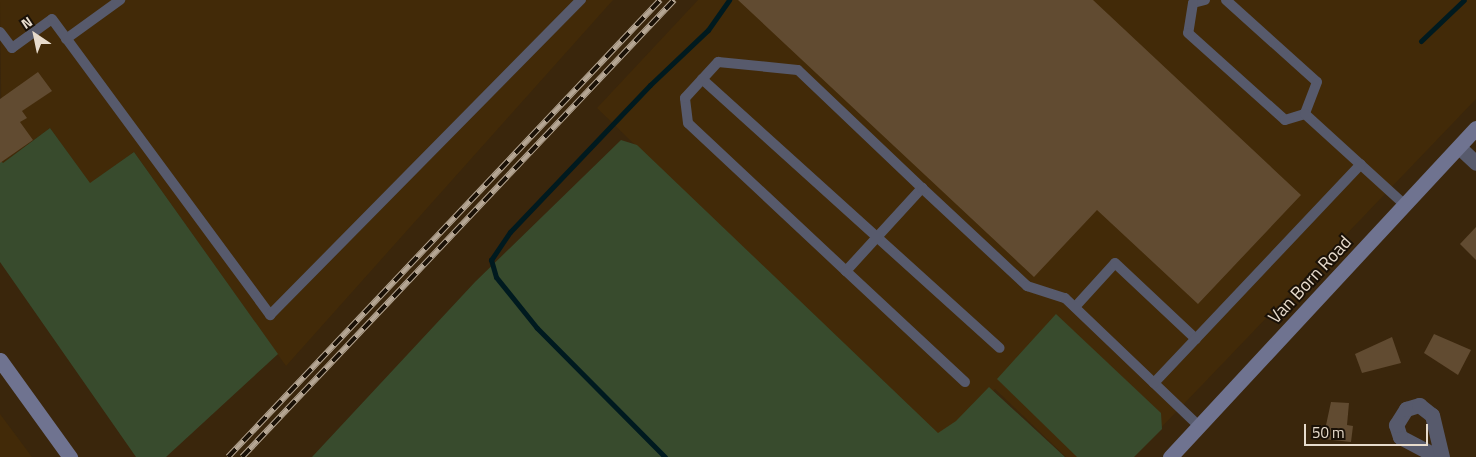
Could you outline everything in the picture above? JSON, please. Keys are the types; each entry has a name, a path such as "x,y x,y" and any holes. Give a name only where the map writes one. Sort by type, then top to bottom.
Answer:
{"street":[{"name":"Van Born Road","path":"1170,457 1476,128"},
{"path":"1458,147 1476,163"},
{"path":"0,360 70,457"},
{"path":"1438,457 1400,437 1396,425 1406,409 1419,405 1432,414 1442,457"}],"lane":[{"path":"66,39 120,0"},
{"path":"0,32 12,48 52,19 270,315 581,0"},
{"path":"1205,0 1193,3 1188,33 1285,120 1305,114"},
{"path":"1226,0 1317,82 1305,114"},
{"path":"965,382 688,123 685,98 718,62 798,70 1027,286 1065,298 1199,426"},
{"path":"702,79 1000,348"},
{"path":"1305,114 1405,205"},
{"path":"1154,383 1360,164"},
{"path":"846,271 922,188"},
{"path":"1075,307 1115,264 1196,339"}],"shaded area":[{"path":"0,0 613,0 286,366 134,152 90,184 50,128 2,164"},
{"path":"698,0 1476,0 1476,99 1133,457 1066,457 995,389 944,445 597,108"},
{"path":"0,414 32,457 0,457"}],"green space":[{"path":"50,128 90,183 134,152 278,354 166,457 136,457 0,262 0,160 3,163"},
{"path":"621,140 637,145 938,433 956,421 989,387 1065,457 312,457 475,282"},
{"path":"1056,314 1161,413 1162,429 1134,457 1077,457 997,379"}],"building":[{"path":"738,0 1093,0 1301,195 1198,304 1097,210 1034,277"},
{"path":"38,72 52,91 22,111 27,118 20,122 33,140 0,163 0,99"},
{"path":"1476,227 1476,260 1460,244"},
{"path":"1434,334 1471,350 1458,375 1424,353"},
{"path":"1392,337 1401,363 1362,373 1355,354"},
{"path":"1331,402 1349,403 1347,425 1353,426 1351,442 1323,439"}],"waterway":[{"path":"665,457 537,328 496,277 491,260 510,232 650,85 708,30 729,0"},
{"path":"1421,41 1464,0"}],"railway":[{"path":"228,457 660,0"},
{"path":"242,457 674,0"}]}
